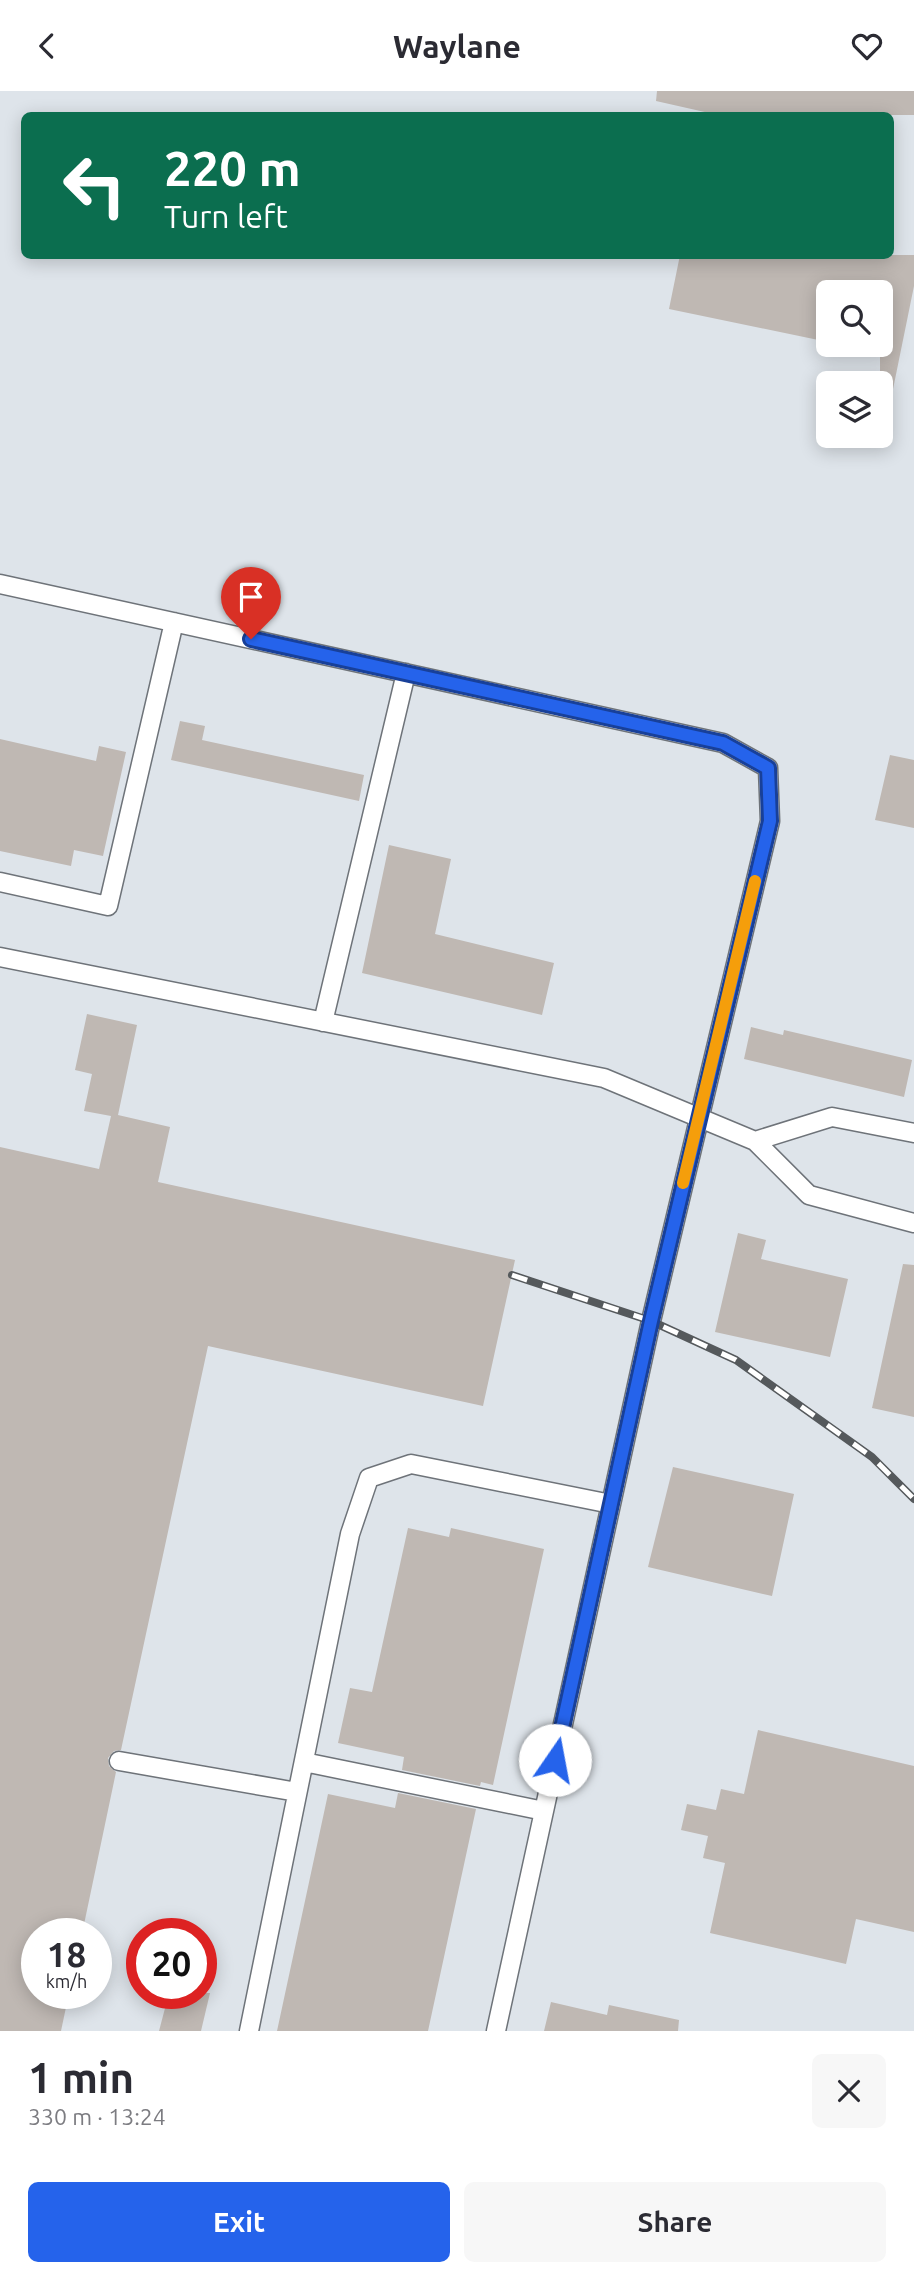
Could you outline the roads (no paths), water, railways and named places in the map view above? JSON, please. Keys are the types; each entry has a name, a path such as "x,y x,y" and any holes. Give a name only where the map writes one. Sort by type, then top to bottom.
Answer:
{"lane":[{"path":"0,585 723,743 768,768 770,821 698,1117 496,2031"},
{"path":"0,882 108,906 174,622"},
{"path":"323,1022 406,674"},
{"path":"0,957 604,1078 755,1141 809,1195 914,1223"},
{"path":"755,1141 832,1117 914,1133"},
{"path":"249,2031 350,1534 369,1478 411,1464 611,1504"},
{"path":"118,1761 297,1792"},
{"path":"304,1762 544,1811"}],"railway":[{"path":"512,1275 651,1321 736,1360 872,1457 914,1499"}]}
